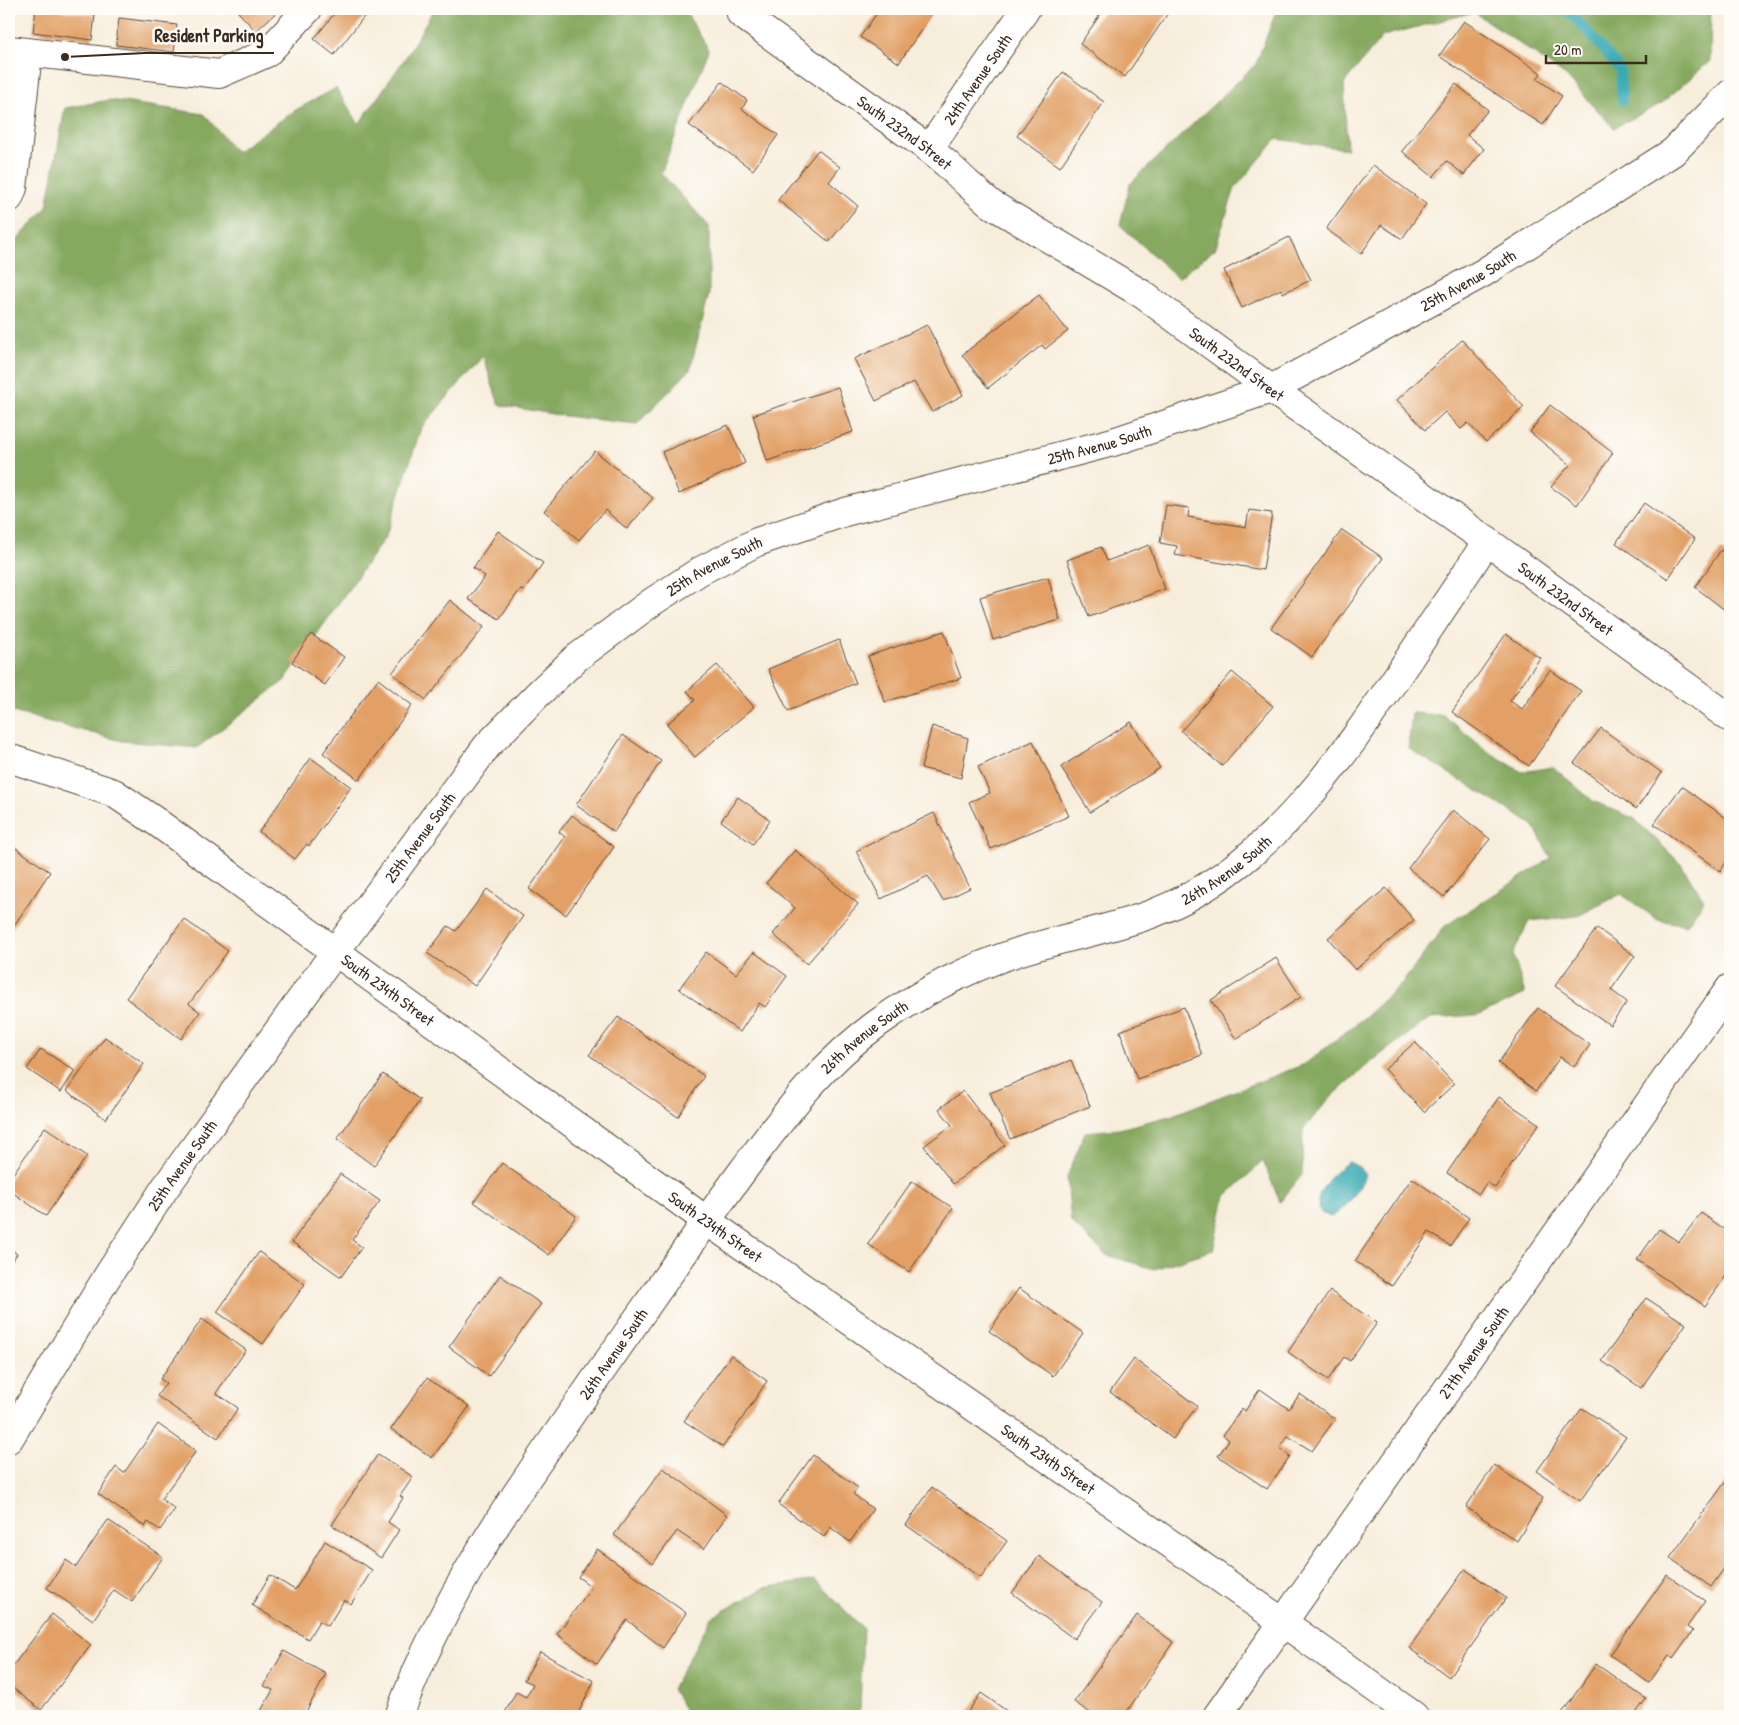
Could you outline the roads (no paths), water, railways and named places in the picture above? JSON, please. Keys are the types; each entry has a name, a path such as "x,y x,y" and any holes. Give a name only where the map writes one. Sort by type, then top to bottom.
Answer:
{"street":[{"path":"9,198 13,188 19,51 218,74 267,54 308,9"},
{"name":"24th Avenue South","path":"929,149 1026,9"},
{"name":"South 232nd Street","path":"742,14 929,149 991,204 1142,294 1271,389 1487,541 1730,718"},
{"name":"25th Avenue South","path":"9,1439 107,1277 165,1188 335,952 487,746 576,658 652,602 700,570 757,542 844,512 1114,442 1271,389 1483,273 1673,152 1730,94"},
{"name":"26th Avenue South","path":"400,1716 407,1694 436,1633 468,1573 507,1509 687,1248 790,1107 821,1072 847,1047 914,998 971,970 1020,951 1113,928 1158,912 1200,890 1253,854 1308,797 1370,718 1487,541"},
{"name":"South 234th Street","path":"9,758 114,793 158,823 707,1221 1284,1623 1414,1716"},
{"name":"27th Avenue South","path":"1218,1716 1730,988"}],"water":[{"path":"1349,1162 1359,1167 1365,1175 1359,1187 1337,1214 1331,1217 1321,1213 1318,1201 1325,1184"}],"waterway":[{"path":"1565,9 1591,35 1620,70 1622,101"}],"place":[{"name":"Resident Parking","path":"65,57"}]}
